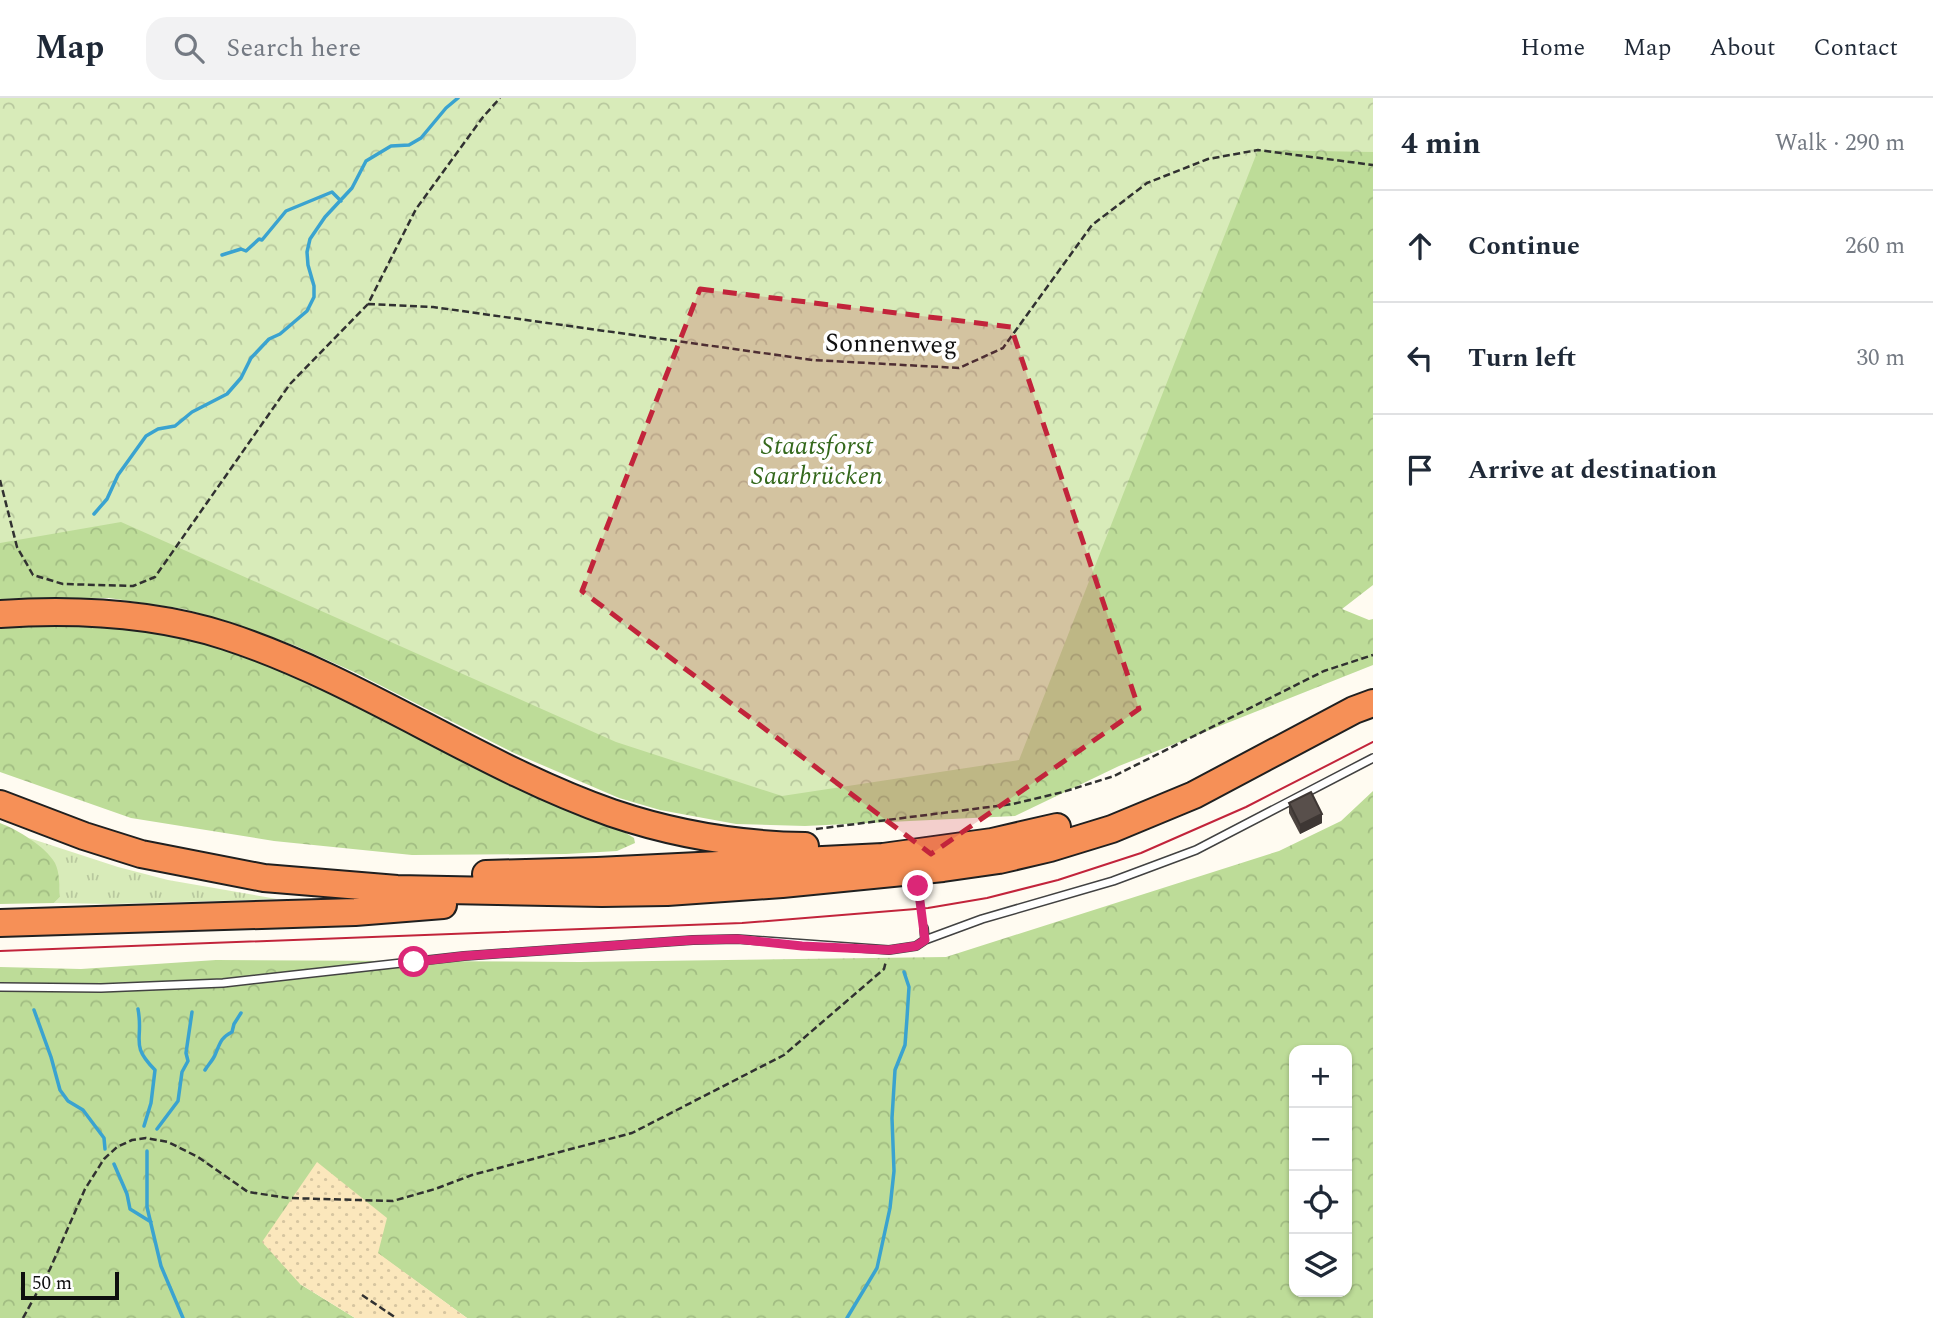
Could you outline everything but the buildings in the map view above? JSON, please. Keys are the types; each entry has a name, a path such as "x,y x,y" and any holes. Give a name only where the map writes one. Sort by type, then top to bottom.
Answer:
{"highway":[{"path":"0,614 78,612 130,616 181,624 225,636 290,659 506,768 576,799 656,827 741,841 940,849"},
{"path":"0,787 86,821 150,838 267,860 395,873 597,871 883,857 992,842 1114,811 1150,798 1373,685"},
{"path":"0,804 141,854 264,878 397,889 667,892 893,875 999,860 1050,848 1111,829 1194,795 1354,710 1373,703"},
{"path":"0,923 355,912 602,893"}],"lane":[{"path":"0,987 101,988 223,984 464,956 693,940 737,939 802,946 889,950 916,946 925,940 982,919 1113,881 1196,850 1373,758"},
{"path":"924,928 925,940"}],"path":[{"path":"0,480 17,547 33,575 63,584 133,586 155,577 290,384 368,304 416,209 500,98"},
{"name":"Sonnenweg","path":"368,304 433,307 813,360 959,368 1003,348 1092,225 1147,183 1208,159 1258,150 1373,165"},
{"path":"817,829 1013,804 1114,776 1324,671 1373,654"},
{"path":"918,886 924,928"},
{"path":"23,1318 50,1269 85,1189 104,1159 117,1147 132,1140 146,1138 168,1142 198,1157 248,1192 289,1198 393,1201 472,1175 632,1133 784,1055 884,969 889,950"},
{"path":"362,1296 396,1318"}],"highlighted area":[{"path":"700,289 1011,327 1139,709 931,854 582,591"}],"green space":[{"name":"Staatsforst Saarbrücken","path":"0,98 1373,98 1373,585 1342,609 1369,620 1373,619 1373,665 1119,766 1015,816 805,826 736,824 660,810 619,798 514,753 354,672 296,646 230,622 184,609 109,598 0,599"},
{"name":"Staatsforst Saarbrücken","path":"0,98 1373,98 1373,152 1258,150 1019,760 782,796 616,742 121,522 0,543"},
{"path":"65,623 124,627 208,644 296,674 438,747 621,830 634,838 635,843 617,851 566,854 412,855 274,841 131,818 0,772 0,628"},
{"path":"1373,791 1373,1318 467,1318 377,1253 300,1284 355,1318 0,1318 0,967 81,969 216,960 580,962 946,957 1279,851 1341,821"},
{"path":"0,823 30,839 51,857 59,875 60,897 54,903 0,904"},
{"path":"29,838 168,880 277,899 54,903 60,897 56,869"}],"sand":[{"path":"317,1162 387,1218 378,1253 467,1318 355,1318 300,1284 262,1242"}],"waterway":[{"path":"94,514 107,499 118,475 146,436 158,429 175,426 192,412 227,394 241,378 251,358 269,339 280,334 307,311 314,297 307,252 310,239 325,217 352,188 366,161 391,146 409,145 421,138 458,98"},
{"path":"222,255 241,249 246,251 259,239 262,240 286,211 332,192 341,201"},
{"path":"847,1318 877,1268 890,1208 894,1171 892,1118 895,1070 905,1045 909,987 904,972"},
{"path":"138,1009 140,1047 142,1054 155,1070 151,1103 144,1126"},
{"path":"34,1010 60,1090 68,1101 83,1110 104,1138 105,1149"},
{"path":"157,1129 178,1101 182,1072 188,1061 186,1053 192,1012"},
{"path":"205,1070 219,1044 232,1032 241,1013"},
{"path":"147,1151 147,1207 161,1266 183,1318"},
{"path":"114,1164 127,1194 130,1209 151,1222"}],"tram line":[{"path":"0,951 742,923 928,908 987,898 1058,880 1141,853 1246,807 1373,742"}],"route":[{"path":"414,962 693,940 737,939 802,946 889,950 916,946 925,940 918,886"}]}
